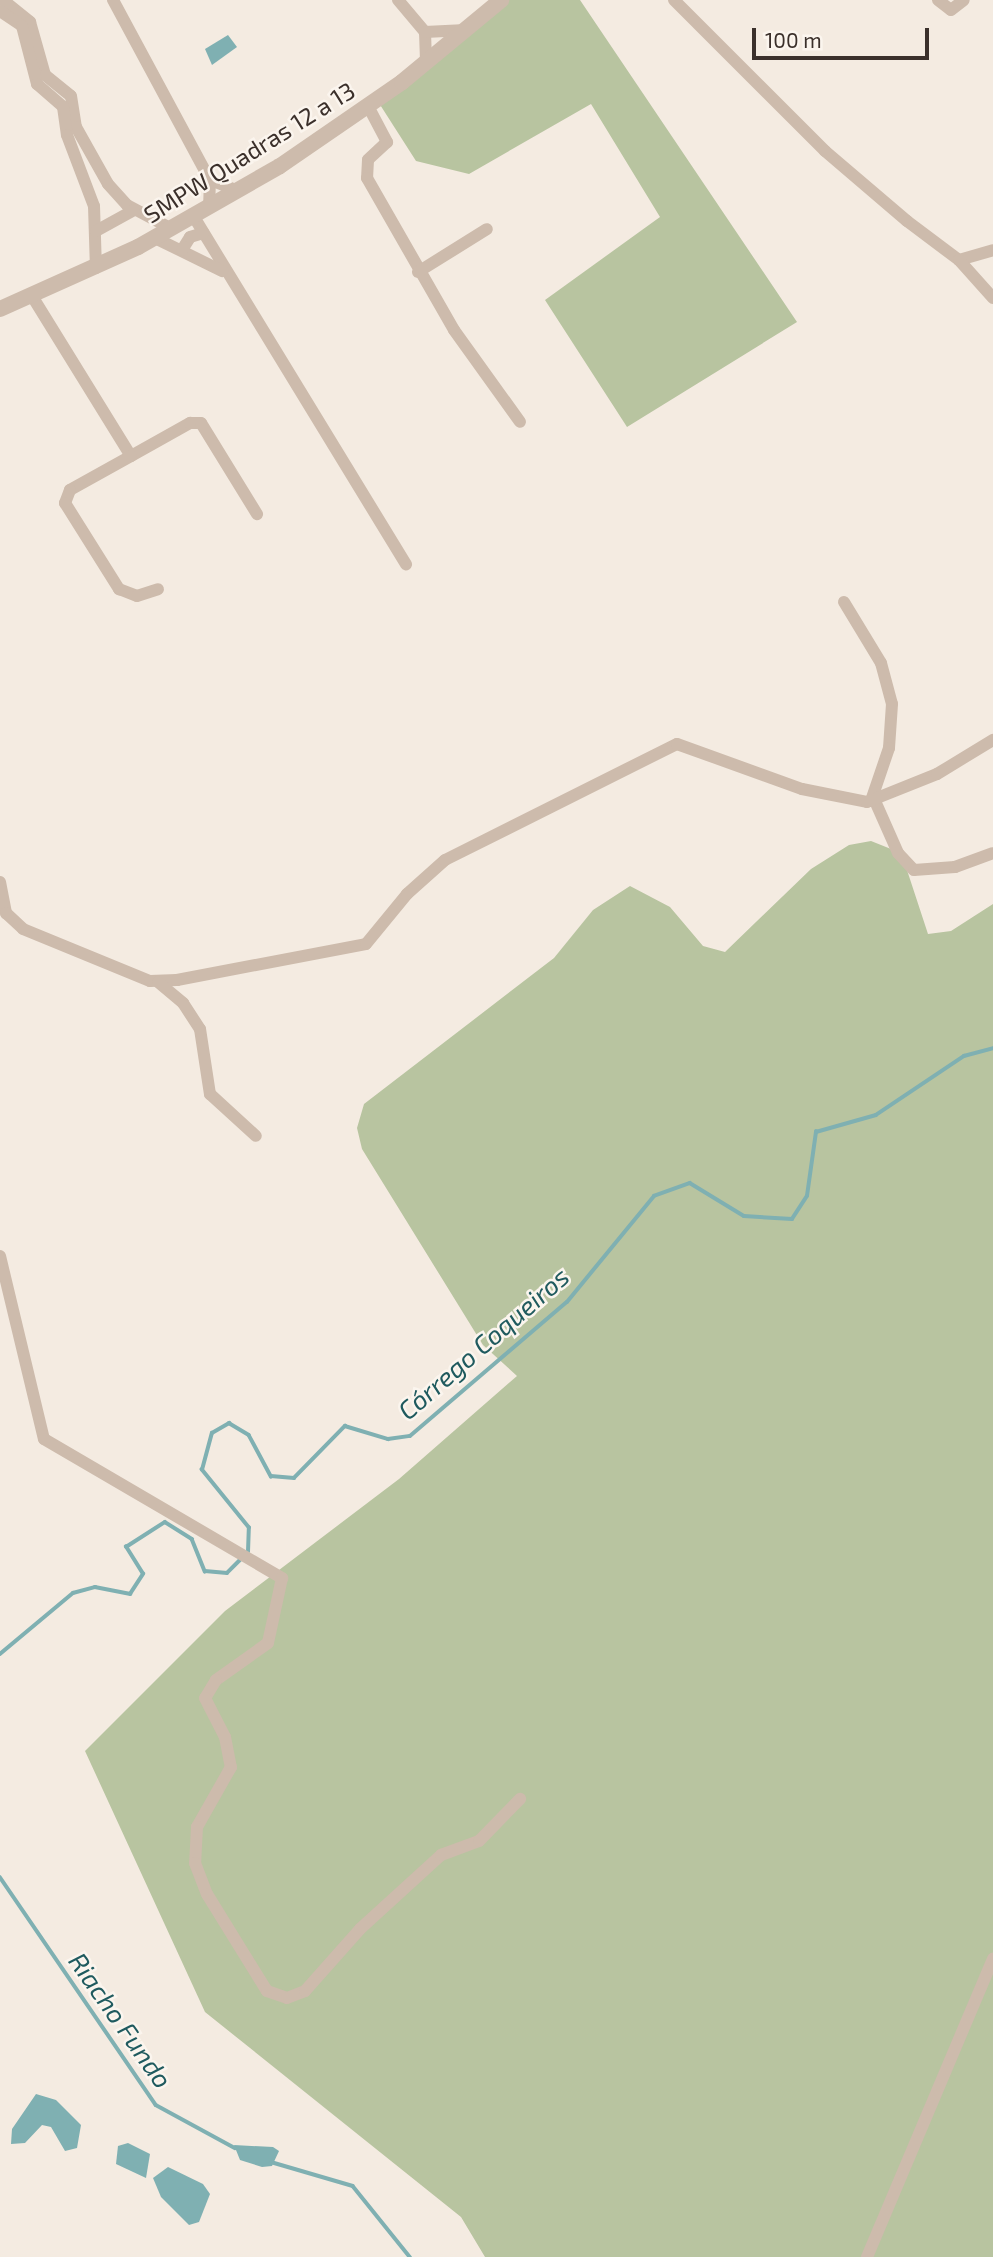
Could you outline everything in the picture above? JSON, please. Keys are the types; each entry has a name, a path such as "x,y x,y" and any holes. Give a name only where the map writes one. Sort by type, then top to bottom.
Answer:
{"street":[{"path":"3,0 28,19 45,75 71,96 74,121 97,167 134,210 172,229"},
{"path":"113,0 210,180 209,208"},
{"path":"398,0 425,32 425,63"},
{"name":"SMPW Quadras 12 a 13","path":"0,309 96,268 238,191 368,106 467,30 501,0"},
{"path":"674,0 843,167 959,260 993,298"},
{"path":"939,0 951,10 964,0"},
{"path":"0,11 24,30 37,84 62,103 69,142 92,196 96,268"},
{"path":"425,32 467,30"},
{"path":"368,106 387,142 368,160 365,173 418,272 520,422"},
{"path":"210,180 238,191"},
{"path":"96,232 134,210"},
{"path":"194,217 226,274 406,564"},
{"path":"418,272 487,229"},
{"path":"188,252 205,235"},
{"path":"155,238 188,252 226,274"},
{"path":"959,260 993,250"},
{"path":"32,296 131,456"},
{"path":"158,589 137,596 119,589 65,503 70,490 190,423 201,423 257,514"},
{"path":"844,602 881,663 892,704 889,748 873,801 898,853 914,870 955,867 993,853"},
{"path":"158,982 366,944 407,894 445,860 677,744 802,789 873,801 937,774 993,740"},
{"path":"0,882 6,913 23,929 158,982 183,1003 200,1029 211,1094 256,1136"},
{"path":"0,1256 44,1439 282,1578 268,1643 216,1681 205,1698 230,1756 231,1767 197,1827 195,1863 207,1894 274,1997 305,1991 360,1929 441,1854 480,1841 520,1799"},
{"path":"867,2257 993,1958"}],"green space":[{"path":"496,0 580,0 797,322 627,427 545,300 660,217 591,104 469,174 416,161 377,100"},
{"path":"871,841 891,849 906,867 928,934 951,931 993,904 993,2257 485,2257 461,2217 205,2012 85,1751 225,1611 399,1479 517,1376 483,1345 362,1149 357,1128 364,1104 554,958 593,910 630,886 670,907 703,946 725,952 811,869 849,845"}],"water":[{"path":"228,35 237,47 212,65 205,49"},
{"path":"36,2094 56,2100 81,2125 77,2148 65,2151 51,2127 42,2125 25,2143 11,2144 12,2129"},
{"path":"128,2143 150,2154 146,2178 116,2164 118,2146"},
{"path":"234,2145 273,2147 279,2151 272,2166 262,2167 240,2160"},
{"path":"168,2167 203,2184 210,2194 199,2222 189,2225 161,2197 153,2178"}],"waterway":[{"name":"Córrego Coqueiros","path":"248,1552 249,1528 202,1470 212,1433 229,1423 249,1435 271,1476 294,1478 345,1426 388,1439 410,1436 567,1302 654,1196 690,1183 744,1216 792,1219 807,1196 816,1132 876,1115 964,1056 993,1048"},
{"name":"Córrego Coqueiros","path":"0,1654 73,1593 95,1587 130,1594 143,1574 126,1547 165,1522 192,1539 205,1571 227,1573 242,1558"},
{"name":"Riacho Fundo","path":"0,1877 156,2105 235,2148"},
{"name":"Riacho Fundo","path":"271,2162 353,2186 410,2257"}]}
